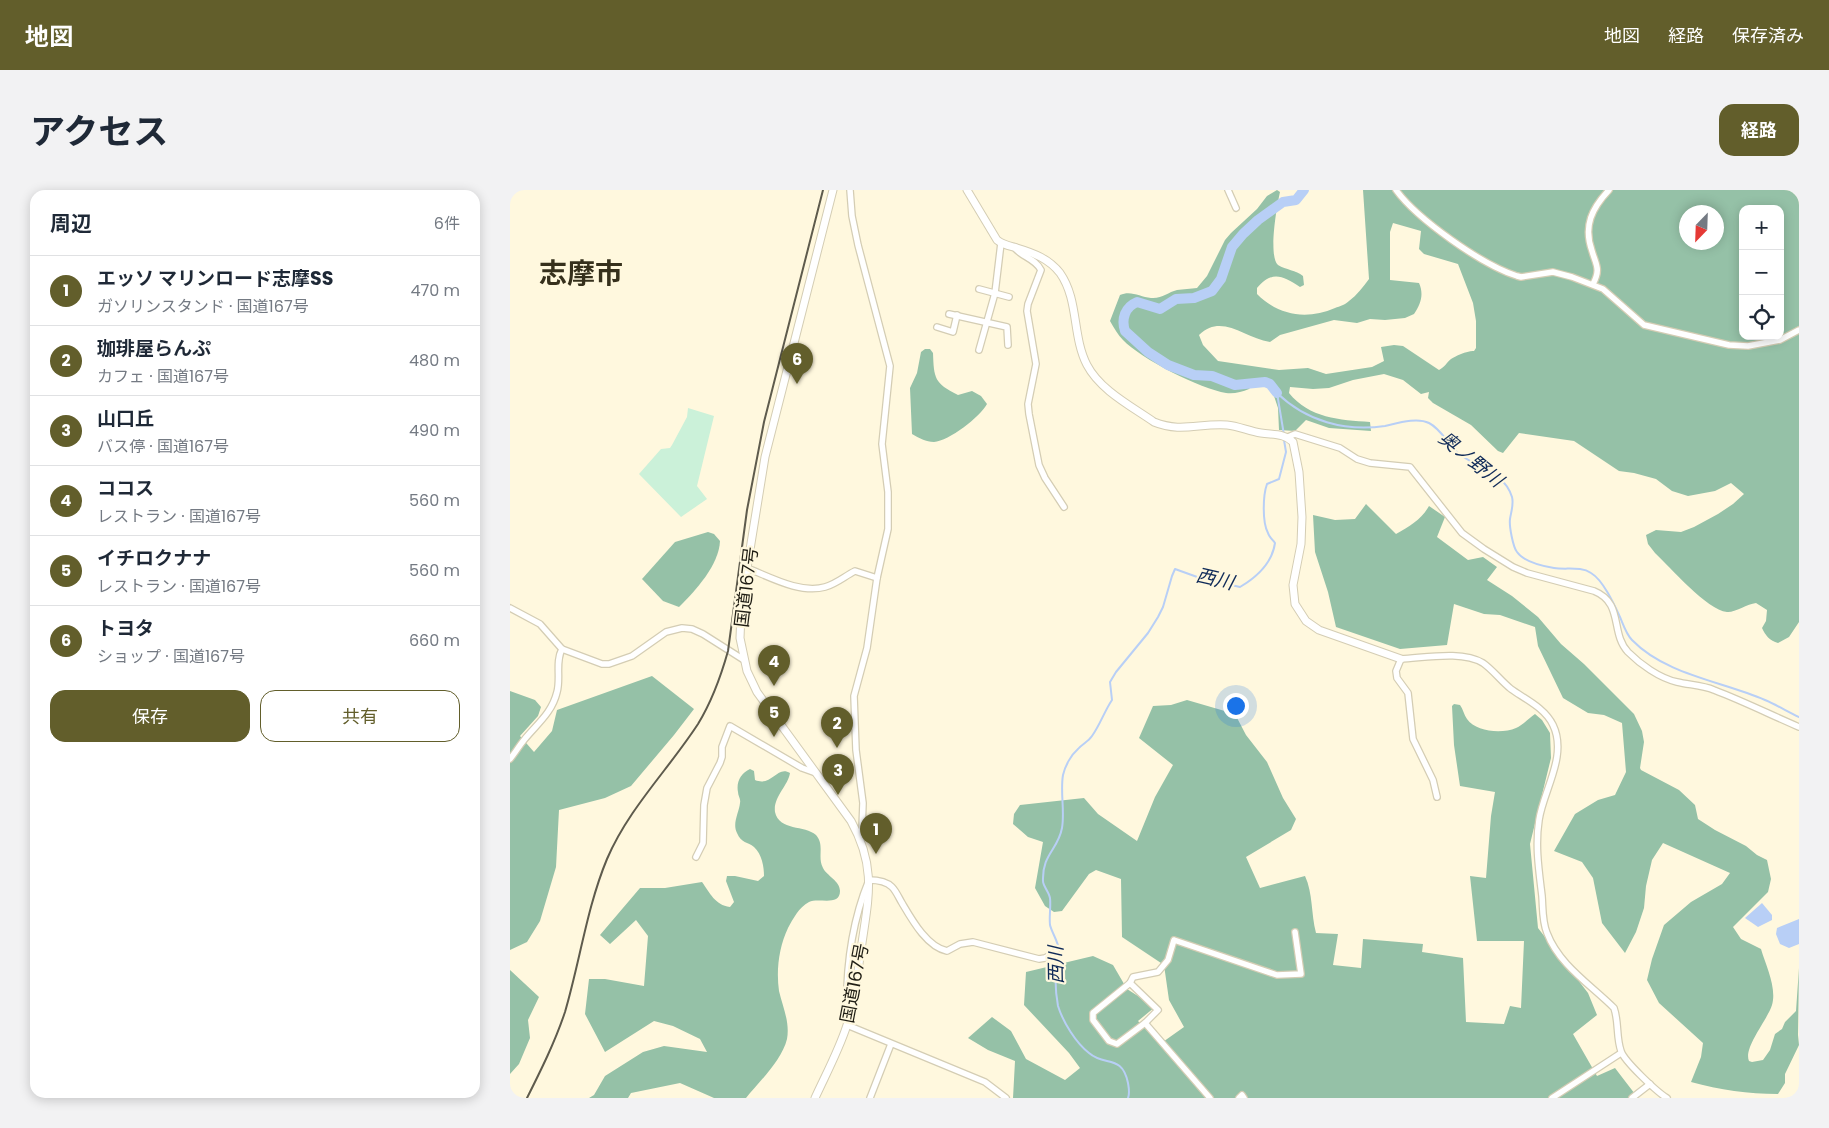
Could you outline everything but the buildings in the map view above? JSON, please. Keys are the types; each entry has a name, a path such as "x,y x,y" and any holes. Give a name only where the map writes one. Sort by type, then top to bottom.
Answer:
{"street":[{"name":"国道167号","path":"815,1098 838,1050 853,1003 869,896 867,860 859,835 851,821 761,698 750,678 744,660 740,626 747,568 765,456 833,190"},
{"path":"850,190 852,216 858,245 890,366 882,444 885,482 888,492 888,529 877,578 867,648 854,696 856,750 863,803 862,829 859,835"},
{"path":"968,190 992,233 1001,243 1035,254 1060,273 1069,289 1081,351 1091,372 1108,390 1154,422 1172,428 1225,425 1288,437 1295,434 1340,448 1370,463 1410,467 1462,533 1484,549 1513,567 1527,573 1594,591 1604,596 1612,608 1624,647 1650,669 1675,682 1714,690 1799,727"},
{"path":"1228,190 1236,208"},
{"path":"1396,190 1408,206 1483,260 1509,274 1521,277 1553,272 1594,284 1612,296 1638,321 1652,328 1741,346 1780,340 1799,330"},
{"path":"1594,284 1598,269 1590,244 1589,226 1594,208 1609,190"},
{"path":"979,350 995,293 1001,243"},
{"path":"1014,247 1018,252 1036,263 1041,270 1027,311 1036,364 1028,404 1039,465 1064,507"},
{"path":"979,289 1009,297"},
{"path":"949,314 1007,327 1008,344"},
{"path":"937,327 953,332 956,315"},
{"path":"1288,437 1293,442 1296,455 1302,517 1301,544 1293,585 1295,604 1306,621 1319,630 1401,659 1452,656 1468,657 1477,660 1511,689 1540,709 1554,726 1556,734 1556,760 1539,817 1537,835 1543,917 1546,932 1566,964 1614,1008 1617,1016 1621,1053 1658,1093 1667,1098"},
{"path":"747,568 812,590 837,582 855,571 877,578"},
{"path":"510,608 540,624 562,649 602,664 632,656 666,632 682,628 692,629 703,634 744,660"},
{"path":"510,759 525,738 548,714 559,685 559,657 562,649"},
{"path":"1401,659 1396,671 1397,678 1408,692 1413,740 1433,780 1437,797"},
{"path":"696,857 703,843 704,805 707,788 720,763 722,746 730,726 802,768 816,773"},
{"path":"869,880 876,880 890,885 910,917 927,938 944,950 947,951 960,944 973,942 1038,959 1045,958 1056,952"},
{"path":"1130,983 1158,1010 1145,1023 1117,1044 1109,1041 1092,1020 1093,1013 1130,983 1133,977 1158,972 1168,960 1174,940 1277,975 1301,974 1295,932"},
{"path":"1145,1023 1210,1098"},
{"path":"847,1025 985,1082 1006,1098"},
{"path":"870,1098 891,1044"},
{"path":"1552,1098 1621,1053"},
{"path":"1632,1098 1650,1084"},
{"path":"1239,1098 1242,1095 1244,1098"}],"green space":[{"path":"1277,190 1280,192 1273,241 1275,260 1278,265 1303,276 1304,285 1300,287 1283,278 1273,277 1262,282 1257,288 1257,294 1275,307 1294,314 1304,315 1325,312 1344,304 1357,294 1369,279 1363,190 1799,190 1799,622 1789,637 1778,643 1768,637 1762,628 1766,621 1767,610 1756,603 1727,612 1709,604 1679,577 1648,544 1646,535 1656,530 1681,532 1694,527 1733,504 1744,494 1731,483 1715,491 1688,496 1672,491 1656,479 1619,471 1574,441 1519,433 1503,453 1498,451 1471,425 1433,403 1428,398 1429,392 1421,394 1403,380 1384,374 1353,380 1329,388 1290,387 1289,393 1306,408 1336,419 1370,422 1371,431 1329,428 1306,420 1295,431 1279,430 1278,408 1272,390 1263,383 1253,384 1249,389 1235,393 1215,390 1202,386 1157,364 1143,356 1123,340 1110,321 1120,295 1132,293 1155,298 1177,290 1197,288 1207,276 1225,240 1257,209 1267,196","holes":["1393,223 1421,231 1419,249 1424,254 1458,264 1473,303 1476,321 1476,348 1474,351 1466,352 1449,360 1439,370 1403,346 1381,347 1384,361 1372,367 1326,374 1308,368 1279,370 1218,361 1203,345 1199,335 1216,326 1225,326 1270,342 1280,335 1334,320 1357,323 1370,319 1405,318 1414,314 1421,299 1419,283 1390,280 1390,232"]},
{"path":"925,349 930,349 933,353 935,374 944,387 958,395 972,391 981,396 987,404 963,428 940,441 934,442 925,441 912,434 910,388 917,373 921,352"},
{"path":"688,408 714,416 697,486 707,499 681,517 639,474 661,449 670,448 687,417"},
{"path":"1366,504 1396,534 1419,519 1429,506 1445,517 1437,537 1468,560 1483,557 1497,567 1487,580 1512,596 1538,617 1561,644 1634,714 1642,731 1644,742 1641,770 1679,790 1695,805 1698,819 1767,860 1771,879 1768,892 1733,927 1741,939 1761,949 1773,991 1770,1011 1753,1041 1748,1055 1749,1061 1763,1060 1770,1050 1775,1034 1782,1029 1785,1022 1796,1011 1799,968 1799,1045 1785,1074 1785,1083 1778,1094 1734,1091 1691,1082 1701,1057 1703,1043 1659,1003 1647,980 1664,925 1691,902 1722,884 1730,873 1663,843 1652,860 1646,886 1644,908 1636,932 1625,953 1602,923 1593,878 1582,862 1554,851 1575,814 1598,800 1615,795 1626,772 1622,723 1604,715 1588,713 1563,698 1538,646 1535,627 1500,615 1484,614 1454,604 1447,645 1400,649 1336,627 1328,592 1315,552 1313,515 1335,520 1355,519"},
{"path":"708,532 714,534 720,541 716,559 706,577 679,607 663,601 642,579 675,542"},
{"path":"652,676 694,709 631,786 605,798 559,810 556,867 540,921 527,942 510,950 510,691 535,700 541,707 538,716 520,736 534,752 552,731 557,710"},
{"path":"1187,700 1235,714 1246,735 1267,762 1283,798 1296,819 1291,830 1246,857 1260,888 1305,876 1308,883 1316,933 1338,934 1333,965 1361,968 1363,939 1423,944 1422,952 1463,958 1466,1022 1504,1024 1510,1006 1521,1008 1524,941 1477,941 1470,876 1486,878 1495,792 1460,786 1454,745 1452,706 1454,704 1460,705 1471,723 1476,727 1490,731 1504,731 1516,728 1535,714 1542,720 1550,733 1551,758 1530,844 1538,928 1588,993 1597,1015 1573,1034 1597,1076 1615,1068 1638,1098 1013,1098 1015,1061 988,1050 968,1038 992,1017 1011,1031 1026,1059 1065,1080 1080,1068 1069,1053 1024,1005 1026,972 1093,956 1113,965 1127,989 1155,1007 1138,1021 1160,1044 1184,1027 1169,1000 1164,965 1122,937 1121,879 1096,870 1089,874 1062,911 1054,912 1045,906 1035,888 1043,842 1028,837 1013,824 1014,814 1020,805 1084,798 1098,814 1137,841 1155,797 1173,765 1139,738 1153,706 1171,705"},
{"path":"750,769 754,771 755,780 761,781 766,781 781,772 790,773 776,801 775,812 777,818 787,825 816,835 821,847 821,864 825,871 836,881 840,891 836,899 813,901 805,904 794,917 785,935 780,951 778,975 779,991 788,1027 784,1047 770,1070 746,1098 714,1098 680,1083 631,1093 628,1098 589,1098 594,1095 605,1076 643,1052 664,1046 707,1052 700,1039 673,1026 654,1021 605,1052 585,1014 589,979 605,979 644,986 648,936 636,920 610,944 600,935 640,888 665,888 702,882 720,904 730,907 734,902 726,881 727,876 758,881 764,876 759,853 754,847 740,839 735,822 740,802 738,793 739,781 744,773"},
{"path":"510,970 539,997 528,1020 530,1038 519,1064 510,1074"}],"water":[{"path":"1762,903 1772,915 1772,920 1758,927 1745,918"},
{"path":"1799,919 1799,944 1789,948 1780,944 1776,934 1777,928"}],"waterway":[{"name":"西川","path":"1277,393 1270,384 1265,382 1235,385 1212,376 1194,375 1168,365 1148,352 1125,331 1124,318 1127,310 1137,302 1160,309 1176,299 1194,298 1212,291 1221,279 1232,247 1243,234 1258,220 1283,202 1296,200 1304,190"},
{"name":"西川","path":"1277,393 1284,435"},
{"name":"奥ノ野川","path":"1277,393 1300,411 1341,426 1385,426 1407,421 1424,421 1429,423 1441,433 1458,453 1489,471 1503,481 1508,488 1513,500 1510,519 1511,531 1513,541 1520,555 1529,561 1544,566 1583,570 1595,576 1608,593 1630,638 1646,652 1661,661 1695,676 1748,693 1799,717"},
{"name":"西川","path":"1128,1098 1128,1083 1122,1068 1112,1062 1101,1060 1084,1049 1070,1032 1058,1006 1056,972 1059,950 1050,925 1050,898 1044,885 1043,872 1062,828 1063,775 1071,757 1092,736 1112,700 1110,682 1116,672 1148,633 1158,617 1175,569 1200,578 1240,587 1258,574 1267,564 1275,543 1266,528 1265,495 1267,484 1279,479 1286,452 1284,440"}],"railway":[{"path":"527,1098 543,1066 565,1012 594,896 607,859 626,823 698,724 712,697 722,670 728,651 747,510 764,422 823,190"}],"place":[{"name":"トヨタ","path":"797,384"},
{"name":"ココス","path":"774,686"},
{"name":"イチロクナナ","path":"774,737"},
{"name":"珈琲屋らんぷ","path":"837,748"},
{"name":"山口丘","path":"838,795"},
{"name":"エッソ マリンロード志摩SS","path":"876,854"}],"district":[{"name":"志摩市","path":"581,273"}]}
